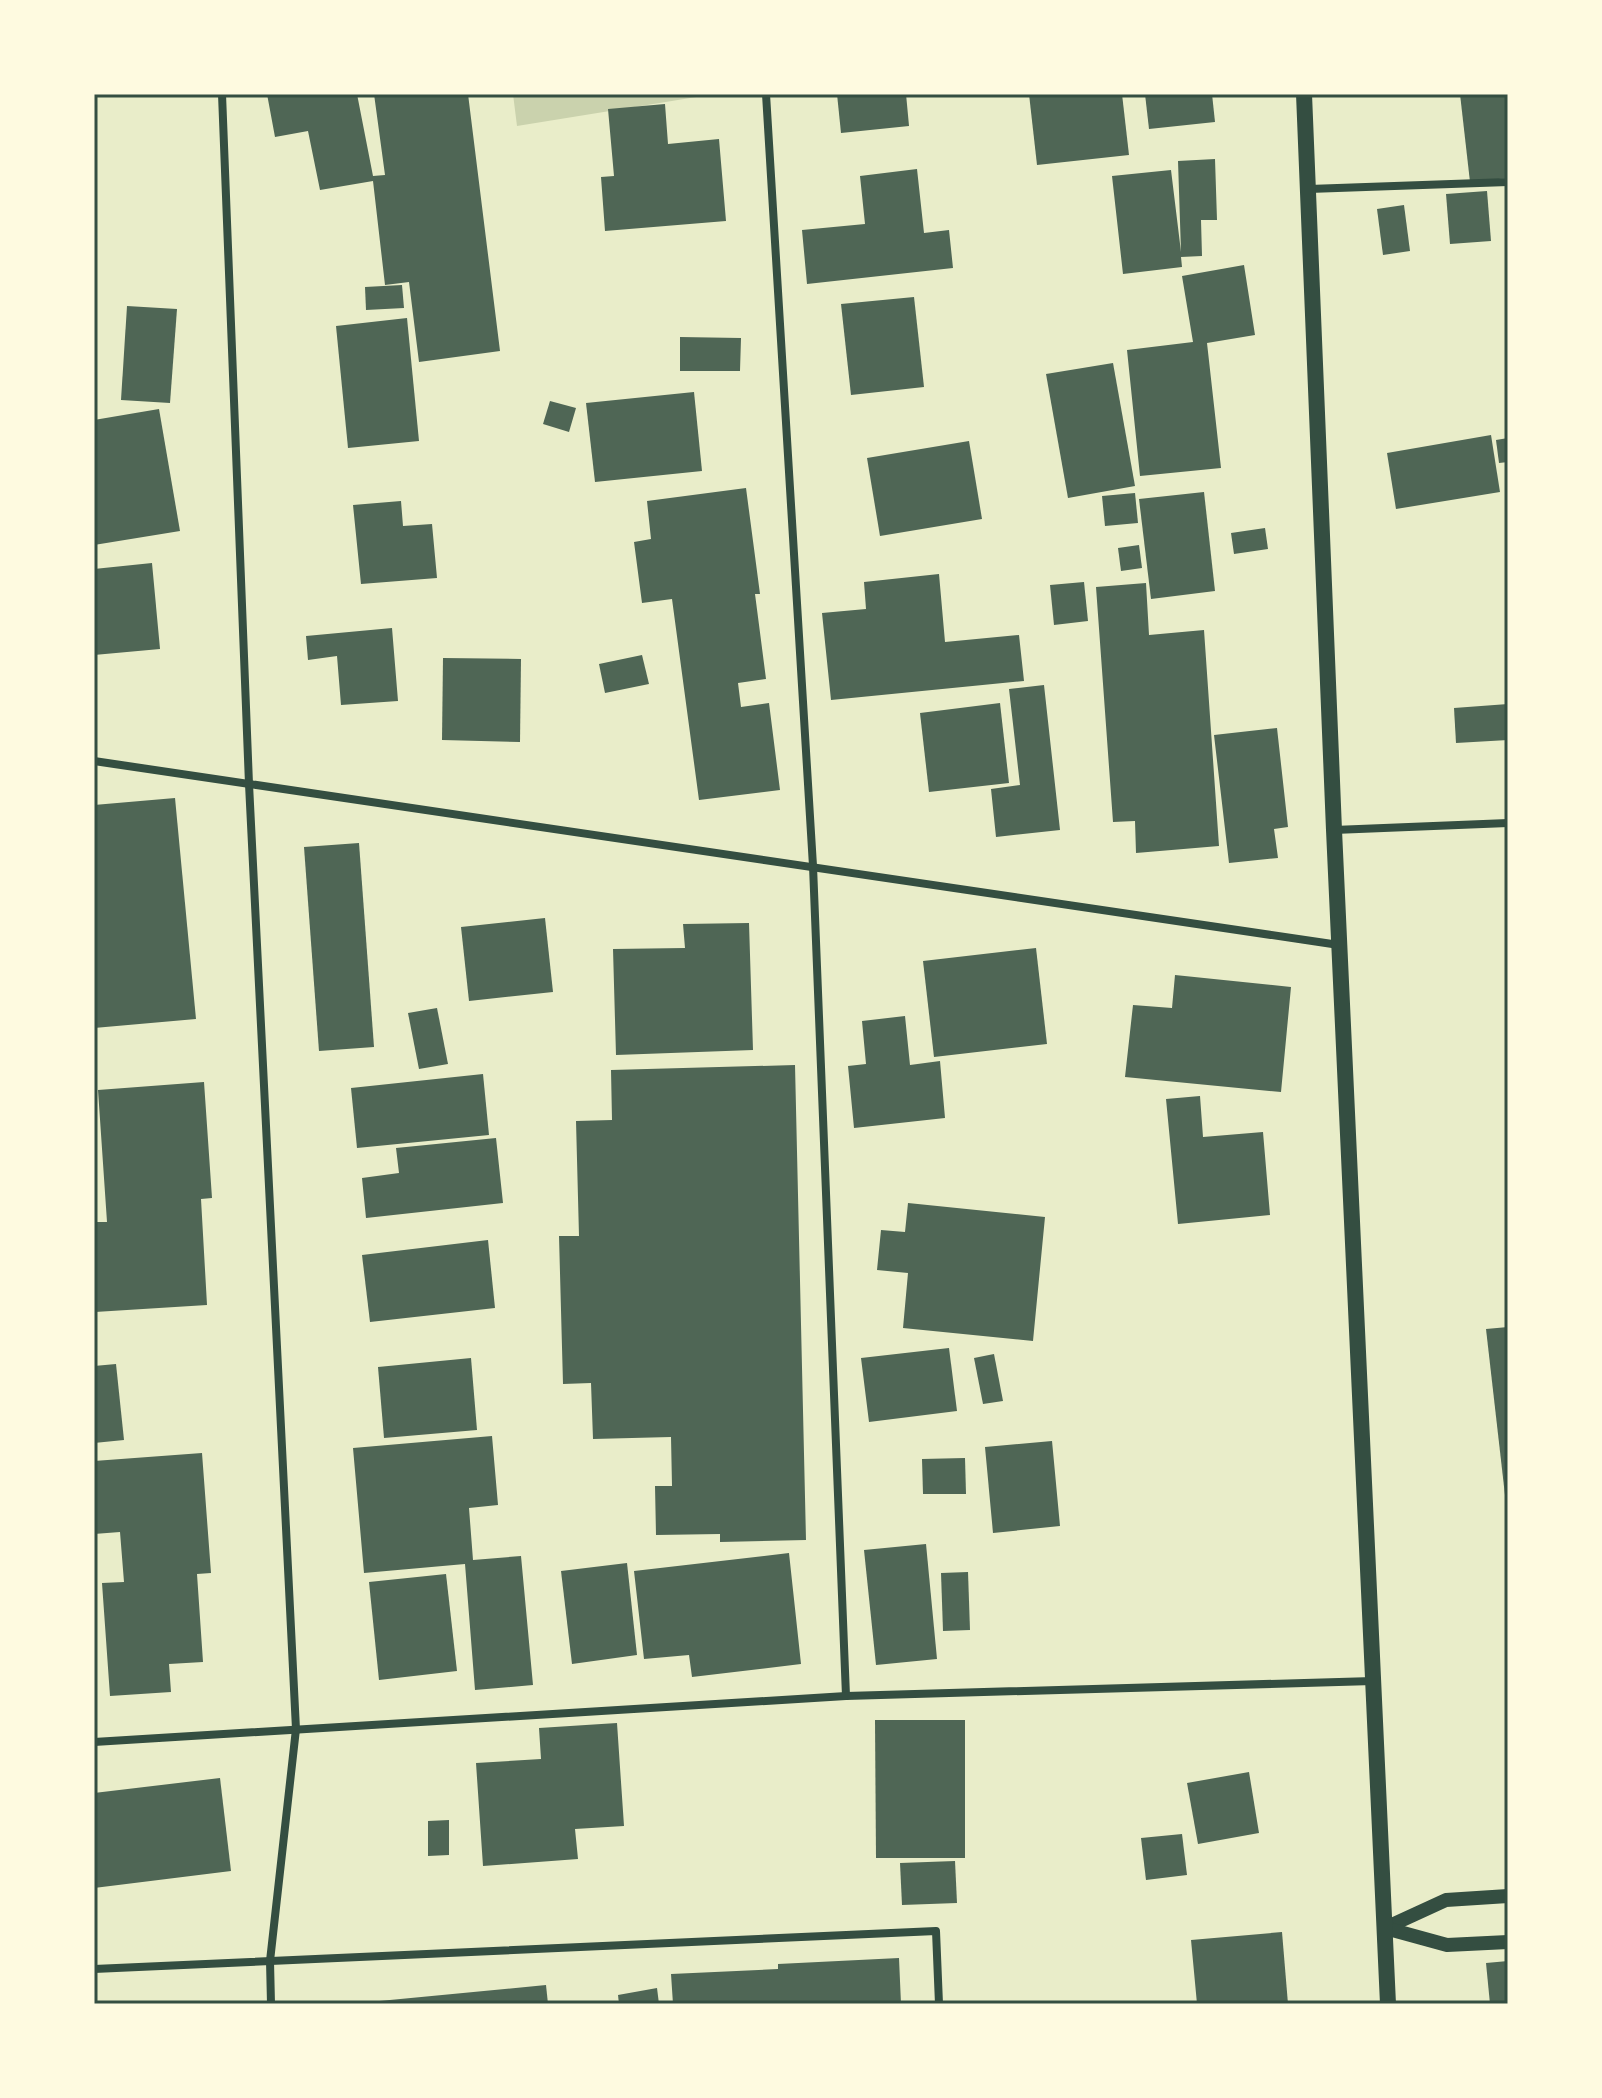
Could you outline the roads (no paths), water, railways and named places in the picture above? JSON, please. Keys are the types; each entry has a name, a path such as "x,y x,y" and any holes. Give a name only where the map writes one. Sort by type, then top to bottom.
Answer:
{"main road":[{"path":"1304,94 1339,945 1388,2004"}],"street":[{"path":"222,94 249,784 296,1729 270,1961 271,2004"},
{"path":"766,94 813,866 846,1696"},
{"path":"1309,189 1508,182"},
{"path":"94,761 1339,945"},
{"path":"1334,830 1508,823"},
{"path":"94,1742 846,1696 1373,1681"},
{"path":"1385,1928 1446,1900 1508,1896"},
{"path":"1385,1928 1447,1945 1508,1942"},
{"path":"94,1969 936,1931 939,2004"}]}
